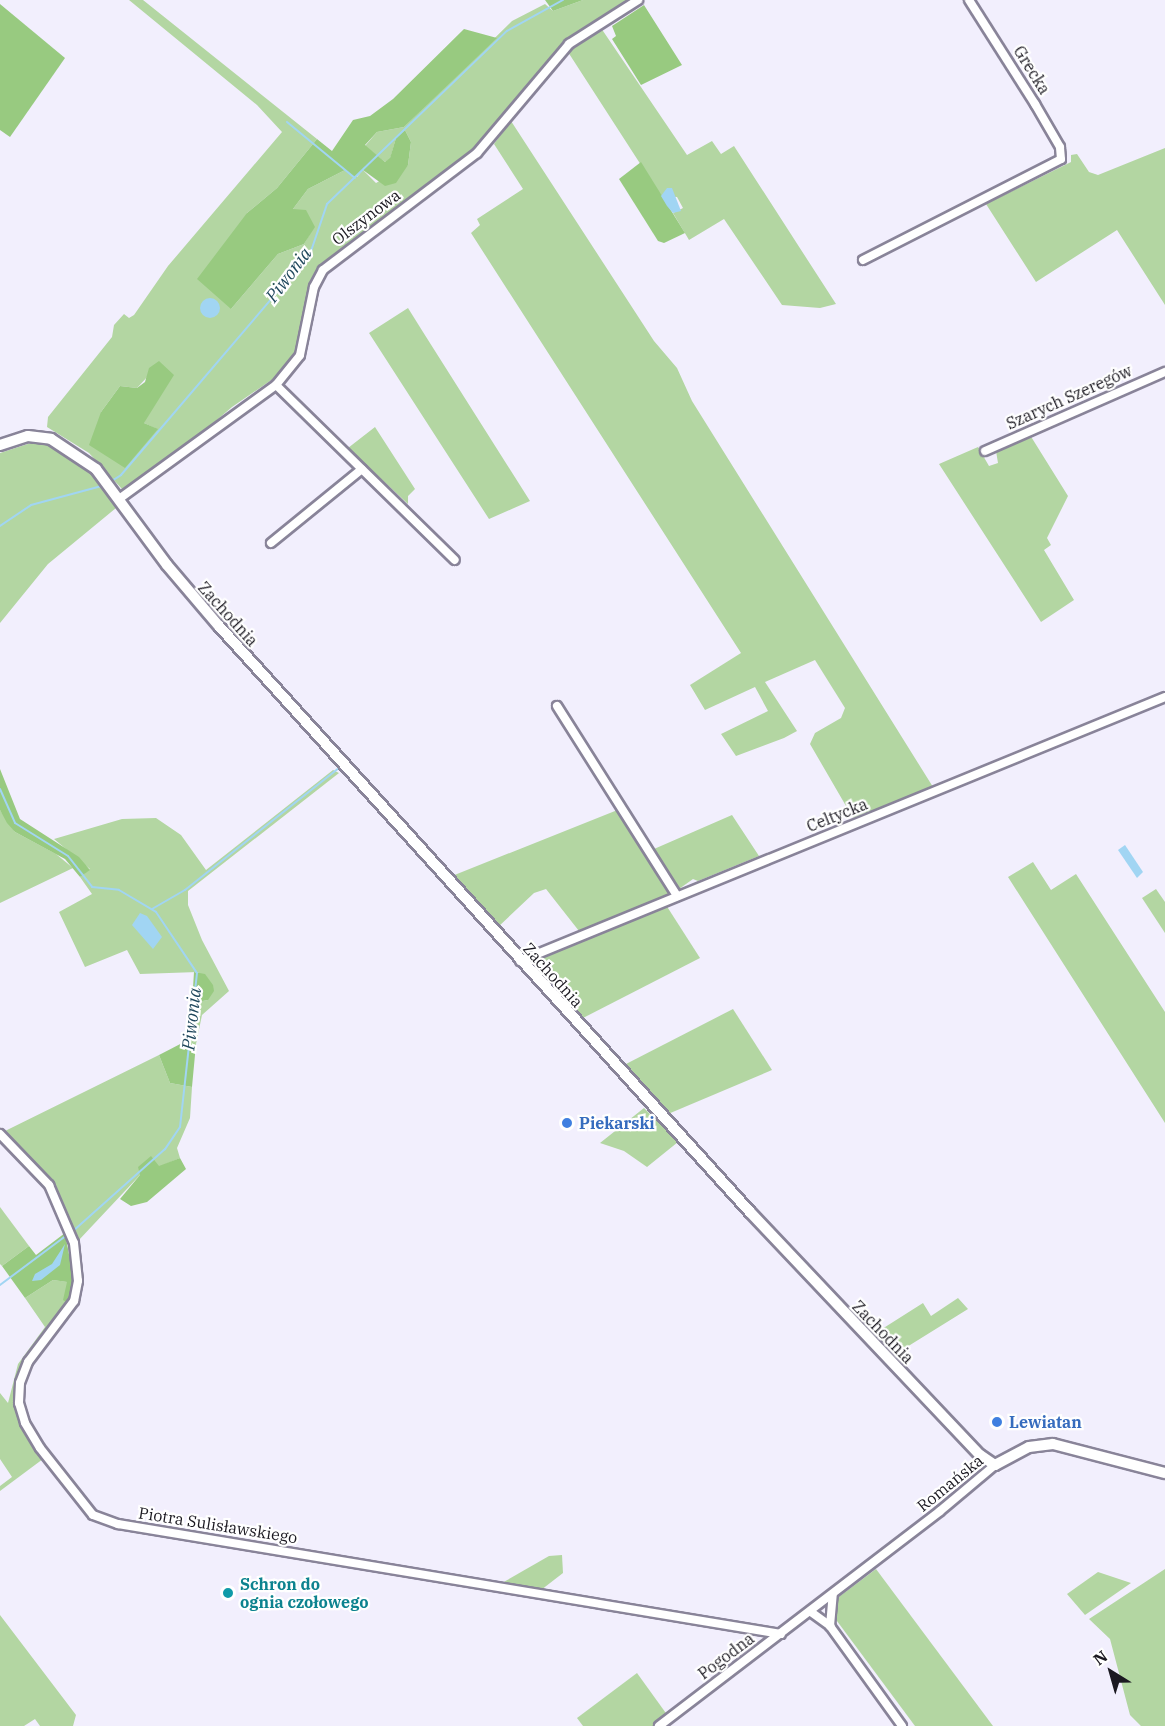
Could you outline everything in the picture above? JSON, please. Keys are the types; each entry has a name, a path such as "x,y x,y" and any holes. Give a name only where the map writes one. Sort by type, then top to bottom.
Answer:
{"street":[{"name":"Olszynowa","path":"119,499 276,385 300,355 314,287 330,263 477,153 563,50 638,0"},
{"name":"Grecka","path":"863,260 1061,159 1060,147 969,0"},
{"name":"Szarych Szeregów","path":"985,451 1165,372"},
{"path":"276,385 455,560"},
{"name":"Zachodnia","path":"0,445 28,436 51,439 85,459 108,483 186,588 520,961 829,1297 980,1455 995,1465"},
{"path":"271,543 362,470"},
{"name":"Celtycka","path":"520,961 1165,697"},
{"path":"557,706 677,896"},
{"name":"Piotra Sulisławskiego","path":"0,1134 49,1185 74,1243 78,1281 74,1301 28,1362 20,1383 19,1403 25,1423 40,1448 93,1515 118,1524 781,1634"},
{"name":"Romańska","path":"811,1612 995,1465 1029,1447 1053,1444 1165,1473"},
{"path":"830,1626 834,1593"},
{"path":"811,1612 830,1626 903,1726"},
{"name":"Pogodna","path":"659,1726 811,1612"}],"green space":[{"path":"129,0 143,0 317,139 277,188 247,213 231,309 278,254 304,244 314,227 293,209 308,189 345,170 357,177 363,170 376,183 408,165 411,142 405,130 396,138 390,159 385,162 365,146 377,132 404,127 512,21 545,4 553,11 583,0 627,0 563,45 477,148 323,264 309,291 300,343 283,372 232,407 175,456 122,489 89,453 47,427 48,417 112,337 114,325 124,314 129,318 134,315 168,266 282,132 257,105","holes":["149,375 144,423 157,429 101,412 120,386 137,388"]},
{"path":"545,0 583,0 553,11"},
{"path":"0,4 65,58 10,137 0,130"},
{"path":"644,5 682,65 641,85 612,39 616,36 612,26"},
{"path":"601,28 687,155 712,141 721,154 734,146 836,304 820,308 782,305 724,219 689,240 673,213 683,208 677,197 661,196 568,52"},
{"path":"464,29 497,38 404,127 377,132 365,145 385,162 390,158 396,138 405,130 411,142 408,165 396,183 385,186 363,170 355,178 345,170 308,189 293,209 306,210 315,227 304,244 278,254 231,309 197,279 247,213 277,188 317,139 332,151 353,120 370,116 393,99"},
{"path":"511,121 654,341 677,368 692,401 933,787 853,818 810,744 815,733 841,718 845,708 815,660 765,682 797,731 784,738 736,756 721,734 768,711 755,687 705,710 690,685 741,653 471,233 480,225 477,219 523,189 494,144"},
{"path":"1165,148 1165,305 1117,230 1036,282 986,204 1071,162 1071,155 1077,154 1089,172 1098,175"},
{"path":"641,162 685,233 664,243 658,241 619,179"},
{"path":"408,308 530,501 489,519 369,333"},
{"path":"159,361 174,375 144,423 158,429 125,468 89,445 101,412 120,386 137,388 145,382 149,368"},
{"path":"375,427 415,489 408,496 408,504 348,448"},
{"path":"1030,435 1068,496 1047,538 1051,545 1044,550 1074,600 1041,622 939,464 978,447 989,466 998,463 996,451"},
{"path":"37,441 48,443 88,468 116,508 48,564 0,623 0,453"},
{"path":"0,769 20,819 79,857 90,870 80,877 65,859 15,832 0,810"},
{"path":"333,770 339,773 188,891 188,905 202,940 229,991 202,1015 196,1044 188,1040 192,1003 208,1000 198,972 140,974 127,950 85,967 59,912 92,894 80,877 90,869 54,839 122,819 156,818 181,835 206,870"},
{"path":"620,809 672,893 579,931 546,889 534,893 497,928 452,876"},
{"path":"0,810 15,832 56,854 73,868 0,903"},
{"path":"732,815 759,856 698,881 693,879 679,889 654,849"},
{"path":"1033,862 1051,890 1076,874 1165,1012 1165,1123 1008,877"},
{"path":"1156,889 1165,902 1165,933 1142,898"},
{"path":"666,905 700,958 583,1018 532,965 534,959"},
{"path":"194,972 205,974 213,985 214,991 208,1000 192,1003"},
{"path":"733,1009 772,1070 668,1114 626,1064"},
{"path":"188,1040 196,1044 192,1087 170,1083 159,1055"},
{"path":"159,1055 170,1083 192,1087 190,1118 177,1148 180,1158 140,1175 78,1241 52,1183 3,1132"},
{"path":"644,1108 678,1142 647,1167 624,1151 600,1143"},
{"path":"151,1156 159,1166 180,1158 186,1169 147,1202 131,1206 120,1199 140,1175 138,1167"},
{"path":"0,1207 29,1246 2,1266 0,1264"},
{"path":"65,1233 74,1281 69,1304 63,1300 67,1282 53,1280 25,1298 2,1266 29,1246 36,1255"},
{"path":"53,1280 68,1282 69,1304 17,1382 27,1434 43,1459 0,1491 0,1486 12,1477 0,1459 0,1393 8,1403 18,1364 45,1327 25,1298"},
{"path":"958,1298 968,1309 902,1350 900,1364 865,1327 882,1329 923,1303 931,1316"},
{"path":"562,1555 563,1573 541,1590 502,1583 549,1556"},
{"path":"876,1569 993,1726 915,1726 834,1617 836,1599"},
{"path":"1165,1569 1165,1726 1141,1726 1130,1715 1110,1639 1089,1619"},
{"path":"1098,1572 1131,1583 1085,1615 1067,1594"},
{"path":"0,1615 76,1715 73,1726 40,1726 35,1719 24,1726 0,1726"},
{"path":"637,1673 668,1716 654,1726 583,1726 577,1718"}],"water":[{"path":"667,188 672,188 681,211 673,213 667,206 661,196"},
{"path":"210,298 217,301 220,308 217,315 210,318 203,315 200,308 203,301"},
{"path":"1125,845 1143,872 1137,878 1118,850"},
{"path":"140,913 147,916 162,937 153,949 132,925"},
{"path":"65,1244 60,1265 41,1280 32,1281 35,1274 52,1264"}],"waterway":[{"name":"Piwonia","path":"110,482 121,475 310,254 327,204 507,31 563,0"},
{"path":"287,122 355,178"},
{"name":"Piwonia","path":"0,526 31,505 105,485"},
{"path":"152,909 185,890 339,768"},
{"name":"Piwonia","path":"0,789 15,823 68,856 92,887 119,890 156,912 197,973 180,1127 165,1149 74,1230"},
{"name":"Piwonia","path":"0,1285 67,1235"}],"place":[{"name":"Piekarski","path":"567,1123"},
{"name":"Lewiatan","path":"997,1422"},
{"name":"Schron do ognia czołowego","path":"228,1593"}]}
